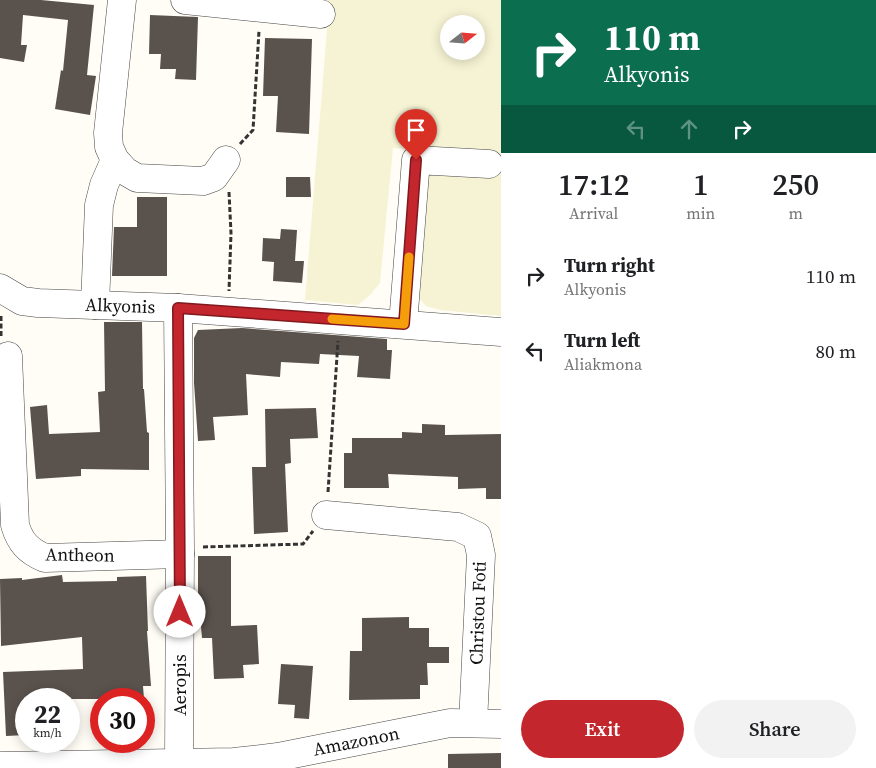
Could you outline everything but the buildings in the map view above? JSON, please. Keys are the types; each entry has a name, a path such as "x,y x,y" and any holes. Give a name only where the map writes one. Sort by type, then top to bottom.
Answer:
{"street":[{"path":"122,0 108,133 109,147 115,160 125,171 138,178 203,181 214,177 226,160"},
{"path":"185,0 321,14"},
{"path":"95,305 99,205 104,185 115,160"},
{"path":"404,324 416,160 489,164"},
{"name":"Alkyonis","path":"5,292 22,302 229,311 501,332"},
{"name":"Aeropis","path":"178,308 179,762"},
{"name":"Antheon","path":"8,356 15,525 18,536 25,546 45,558 180,551"},
{"name":"Christou Foti","path":"326,515 458,527 477,536 481,555 473,723"},
{"name":"Amazonon","path":"0,766 234,762 278,757 450,724 501,724"}],"path":[{"path":"229,311 230,206 226,160 253,130 260,8"},
{"path":"5,292 1,305 1,341 8,356"},
{"path":"180,551 303,544 326,515 339,320"}],"shaded area":[{"path":"287,0 501,0 501,316 440,310 426,306 417,296 424,181 432,172 496,156 393,148 380,283 358,305 305,300 329,5"}],"slow traffic":[{"path":"332,319 404,324 409,257"}],"route":[{"path":"180,612 178,308 404,324 416,160"}]}
